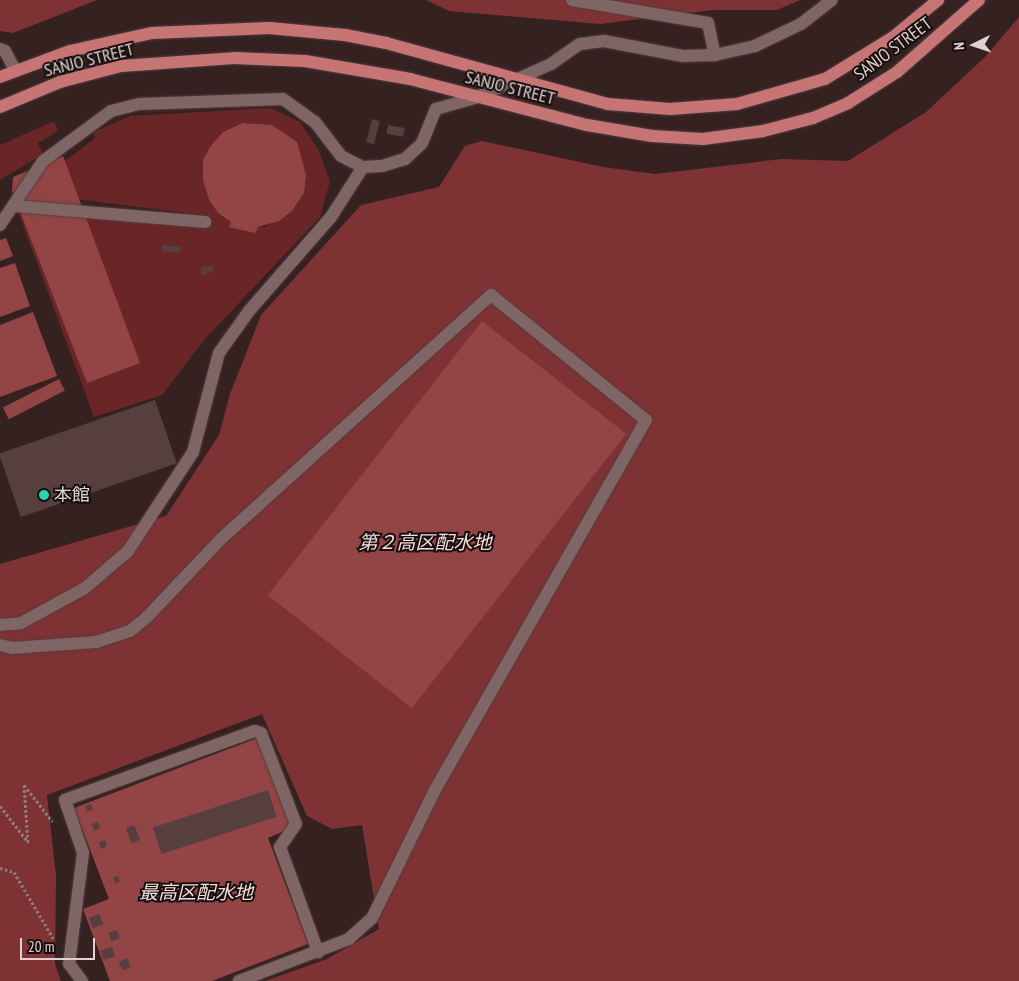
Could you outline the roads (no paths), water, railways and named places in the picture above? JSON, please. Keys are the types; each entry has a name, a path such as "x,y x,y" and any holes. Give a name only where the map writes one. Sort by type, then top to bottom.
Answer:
{"main road":[{"name":"SANJO STREET","path":"0,77 70,51 152,33 268,28 345,35 608,104 670,109 737,104 825,79 892,38 938,0"},
{"name":"SANJO STREET","path":"0,107 60,82 121,66 234,58 304,61 369,71 587,125 652,136 704,139 763,132 813,118 848,103 896,72 979,0"}],"street":[{"path":"572,0 708,23 715,55"},
{"path":"0,225 43,161 111,111 139,104 283,99 315,122 341,156 363,167 382,166 405,159 422,143 436,109 475,98 551,64 580,44 604,41 683,56 715,55 755,46 801,24 832,0"},
{"path":"0,49 5,51 15,70"},
{"path":"0,625 21,623 85,588 128,551 193,452 219,353 249,311 331,217 363,167"},
{"path":"14,206 205,222"},
{"path":"0,645 12,648 96,642 130,632 147,617 222,538 491,295 646,420 436,788 381,905 349,939 239,981"},
{"path":"82,981 69,964 84,853 65,800 251,732 261,733 296,824 280,847 318,952"}],"water":[{"path":"243,123 272,125 297,142 306,175 304,193 292,211 279,221 258,227 255,233 229,227 231,222 218,213 209,200 203,180 203,160 210,147 223,132"},
{"path":"63,156 140,363 87,383 12,191 13,177"},
{"path":"6,238 13,256 0,261 0,240"},
{"path":"15,263 30,306 0,317 0,268"},
{"path":"33,312 57,376 0,397 0,325"},
{"name":"第２高区配水地","path":"482,321 626,434 412,708 268,595"},
{"path":"59,379 65,391 9,419 3,408"},
{"name":"最高区配水地","path":"257,738 291,828 268,838 308,944 212,981 110,981 83,909 109,899 74,808"}],"place":[{"name":"本館","path":"44,495"}]}
